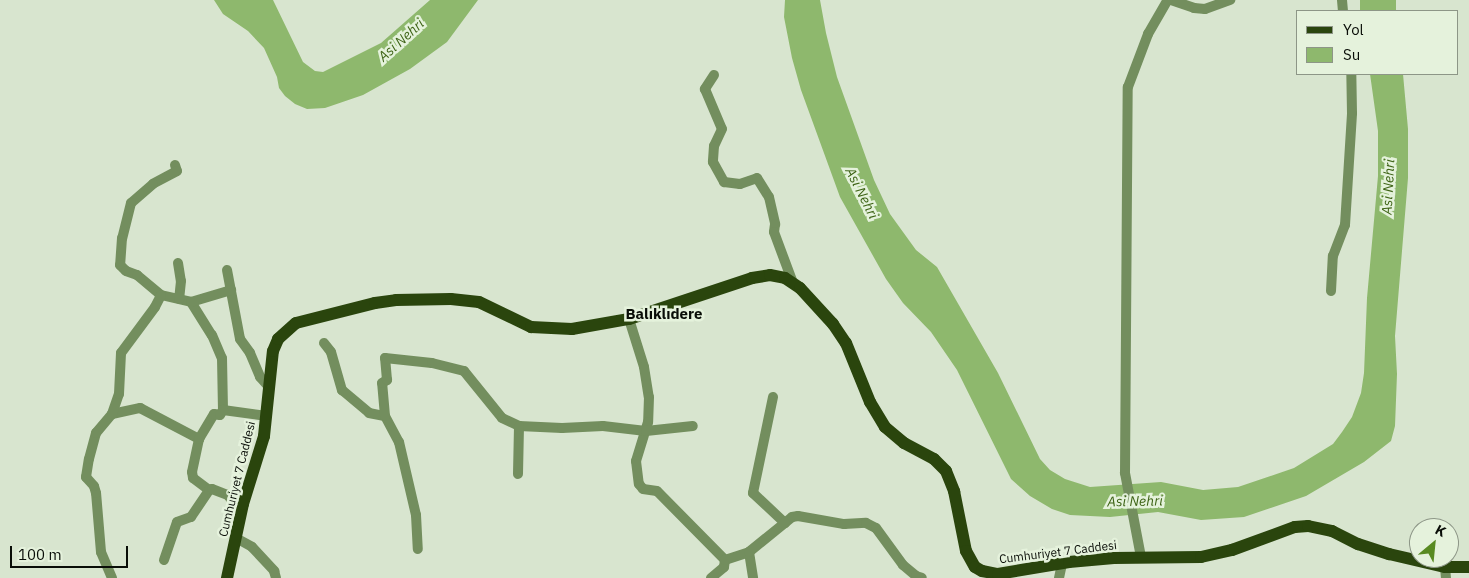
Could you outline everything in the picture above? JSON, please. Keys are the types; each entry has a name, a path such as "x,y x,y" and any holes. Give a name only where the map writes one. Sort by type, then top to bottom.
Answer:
{"main road":[{"name":"Cumhuriyet 7 Caddesi","path":"226,578 241,514 262,445 267,416 268,386 275,343 296,323 375,303 396,300 466,299 488,305 531,327 572,329 629,319 762,275 777,275 793,284 823,313 840,334 870,402 885,428 904,443 934,459 946,471 954,491 966,551 975,567 987,576 1140,551 1201,557 1232,550 1281,531 1308,526 1332,531 1370,549 1445,572 1469,567"}],"street":[{"path":"1140,551 1124,472 1128,87 1148,34 1170,0 1194,8 1205,9 1230,0"},
{"path":"714,75 705,89 722,129 714,146 714,162 724,182 740,184 757,178 769,197 775,224 774,232 793,284"},
{"path":"1331,291 1333,256 1345,225 1352,113 1351,75"},
{"path":"175,165 177,171 153,184 130,203 120,252 120,265 161,295 191,302 231,290"},
{"path":"178,263 181,281 179,299"},
{"path":"227,270 240,339 250,353 260,377 268,386"},
{"path":"112,578 102,552 94,486 86,477 91,447 96,432 112,414 119,394 121,353 152,312 161,295"},
{"path":"191,302 222,358 222,410 220,415 214,414 199,438 192,472 194,478 209,490 212,489 228,496 241,514"},
{"path":"629,319 647,381 648,422 636,460 639,484 643,489 656,491 725,560"},
{"path":"324,343 330,352 342,390 369,413 385,416"},
{"path":"418,549 416,515 405,460 399,442 385,416 382,383 387,380 385,358 464,370 502,418 519,426 562,428 602,426 646,432 693,426"},
{"path":"773,397 753,493 786,523"},
{"path":"112,414 140,408 199,438"},
{"path":"222,410 267,416"},
{"path":"518,474 519,426"},
{"path":"164,560 177,522 191,517 209,490"},
{"path":"725,560 749,552 792,517 798,516 844,524 866,524 876,528 903,565 916,576 922,578"},
{"path":"236,538 252,547 274,571 276,578"},
{"path":"749,552 752,578"},
{"path":"711,578 724,567 725,560"},
{"path":"1059,578 1062,564"}],"water":[{"name":"Asi Nehri","path":"214,0 273,0 303,62 315,71 323,72 381,43 430,0 478,0 447,42 410,69 363,95 325,108 307,109 295,104 285,96 279,88 277,77 264,48 248,31 223,14"},
{"name":"Asi Nehri","path":"785,0 820,0 837,77 874,180 890,214 916,250 937,267 998,373 1040,459 1050,470 1065,479 1090,487 1161,482 1203,490 1238,487 1294,468 1333,444 1352,417 1361,393 1364,373 1367,298 1378,176 1378,131 1370,75 1403,75 1408,129 1408,178 1395,336 1397,374 1395,426 1391,441 1364,462 1306,496 1244,517 1201,520 1158,512 1110,517 1070,515 1052,509 1030,496 1011,479 957,370 931,332 903,303 886,279 840,197 801,90 792,58 784,17"},
{"path":"1360,0 1396,0 1396,10 1360,10"}],"district":[{"name":"Balıklıdere","path":"664,314"}]}
